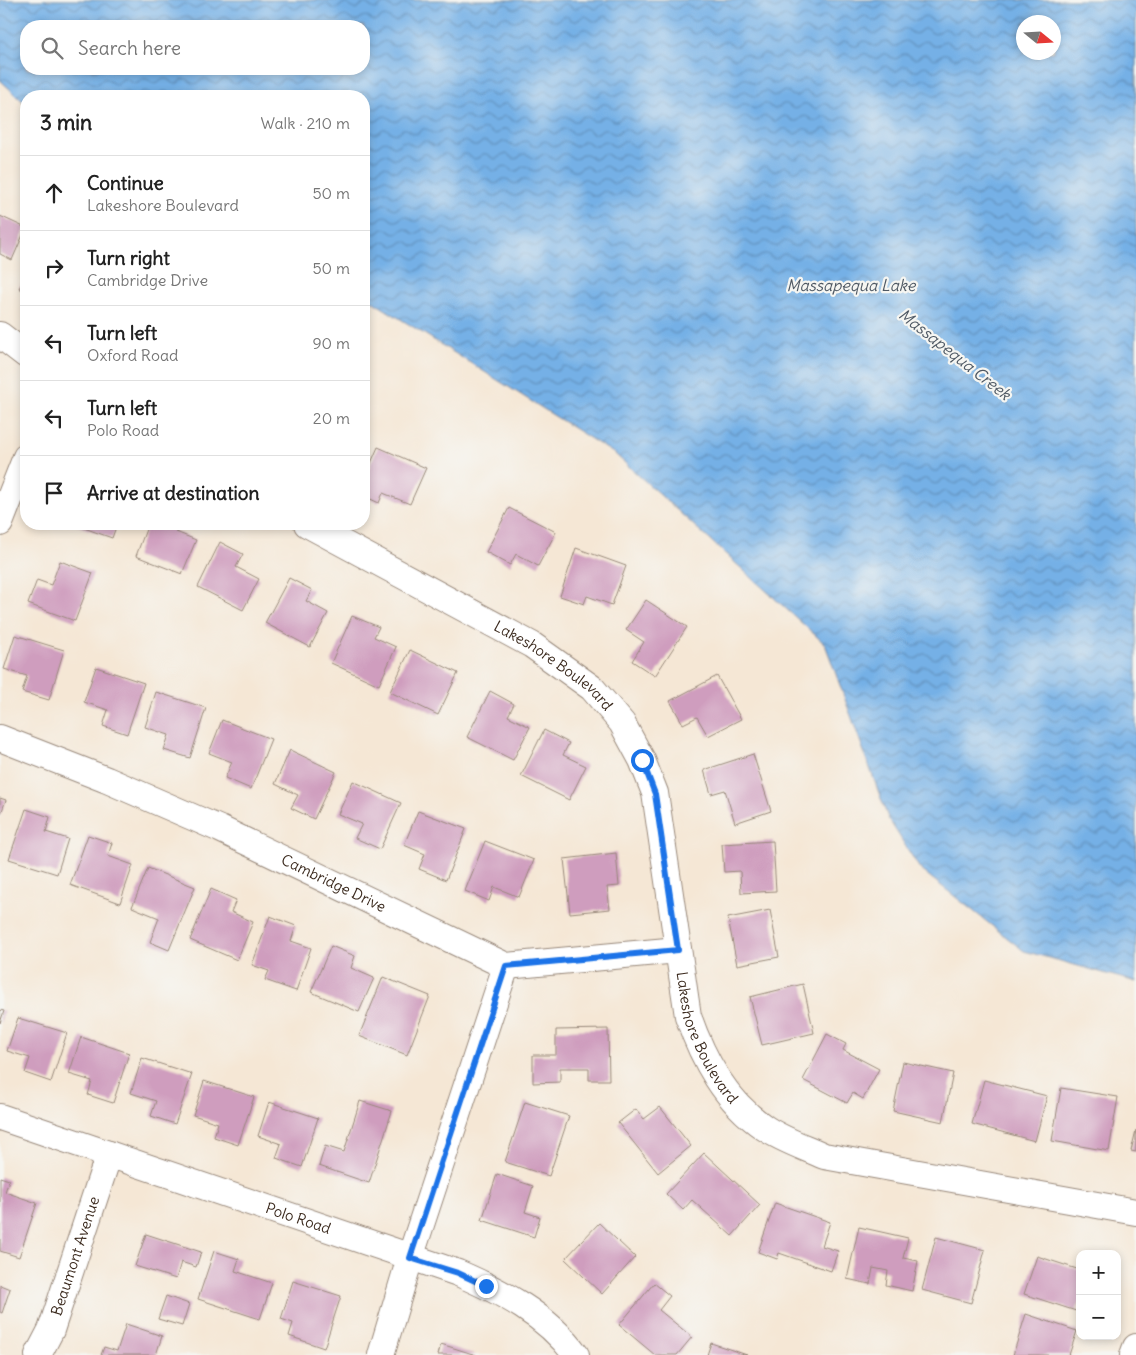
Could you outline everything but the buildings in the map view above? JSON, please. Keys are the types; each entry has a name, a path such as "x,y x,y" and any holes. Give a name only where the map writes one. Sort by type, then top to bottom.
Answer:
{"street":[{"path":"0,335 20,350"},
{"path":"0,523 20,472"},
{"name":"Lakeshore Boulevard","path":"319,530 532,645 592,688 622,723 642,760 655,794 688,1016 698,1046 711,1071 742,1108 763,1127 824,1156 1136,1212"},
{"name":"Cambridge Drive","path":"0,738 107,780 220,829 506,966"},
{"path":"381,1355 410,1258 506,966 678,950"},
{"name":"Polo Road","path":"0,1117 458,1273 521,1305 550,1327 576,1355"},
{"name":"Beaumont Avenue","path":"38,1355 51,1330 109,1154"},
{"path":"1133,1355 1136,1347"}],"water":[{"name":"Massapequa Lake","path":"0,0 1136,0 1136,982 1024,951 920,869 888,818 825,644 615,454 370,300 370,90 20,90 20,98 0,80"}],"route":[{"path":"486,1286 458,1273 410,1258 506,966 678,950 655,794 642,760"}],"water label":[{"name":"Massapequa Creek","path":"955,354"}]}
